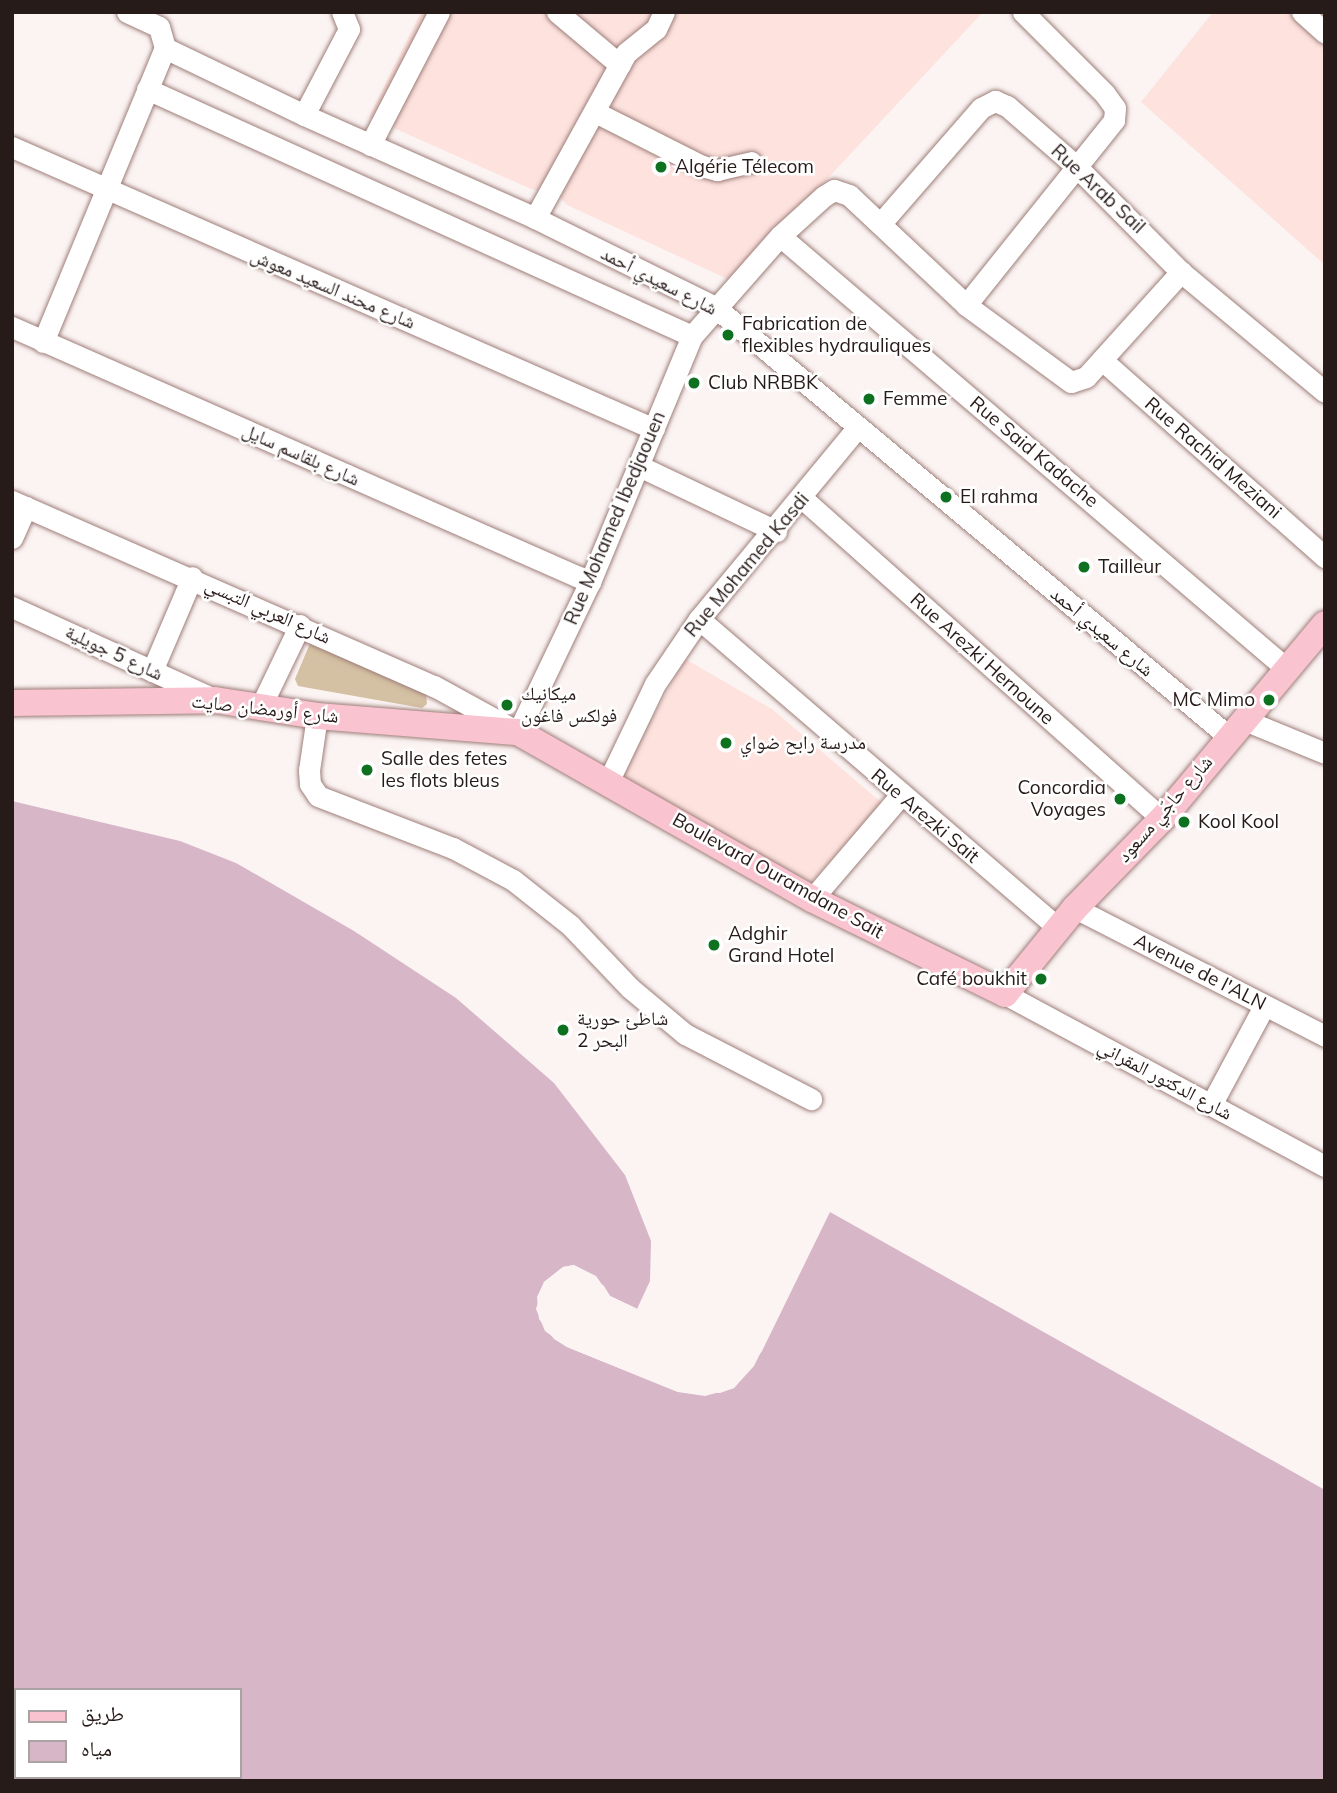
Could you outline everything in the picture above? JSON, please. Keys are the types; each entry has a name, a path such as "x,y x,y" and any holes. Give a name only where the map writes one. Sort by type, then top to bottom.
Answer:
{"main road":[{"name":"شارع حاجّي مسعود","path":"1005,993 1075,908 1162,819 1235,727 1325,624"},
{"name":"شارع أورمضان صايت","path":"12,703 215,700 317,716 518,732"},
{"name":"Boulevard Ouramdane Sait","path":"518,732 812,898 1005,993"}],"street":[{"path":"304,115 349,29 342,12"},
{"path":"370,145 439,12"},
{"path":"557,12 621,65"},
{"path":"535,218 626,53 656,29 664,12"},
{"path":"966,305 1114,120 1115,108 1023,12"},
{"path":"1302,12 1325,33"},
{"name":"شارع سعيدي أحمد","path":"137,15 159,27 165,48 304,115 535,218 715,307 856,429 1235,727 1325,754"},
{"path":"43,342 103,190 165,48"},
{"path":"147,89 692,336"},
{"name":"Rue Arab Sail","path":"881,223 981,108 995,101 1007,106 1076,166 1181,272 1325,392"},
{"path":"595,112 702,166 717,170 751,162"},
{"name":"شارع محند السعيد معوش","path":"12,147 103,190 654,429"},
{"name":"Rue Mohamed Ibedjaouen","path":"518,732 590,582 692,336 780,236 834,190 849,195 881,223"},
{"path":"881,223 966,305 1071,382 1086,377 1181,272"},
{"name":"Rue Said Kadache","path":"780,236 1287,669"},
{"name":"شارع بلقاسم سايل","path":"12,327 590,582"},
{"name":"Rue Rachid Meziani","path":"1101,360 1325,557"},
{"name":"Rue Mohamed Kasdi","path":"608,782 655,684 699,619 776,531 856,429"},
{"path":"639,466 776,531"},
{"name":"Rue Arezki Hernoune","path":"802,498 1162,819"},
{"path":"12,538 19,504"},
{"name":"شارع العربي التبسي","path":"19,504 192,577 434,686 518,732"},
{"path":"152,671 192,577"},
{"name":"شارع 5 جويلية","path":"12,607 215,700"},
{"name":"Rue Arezki Sait","path":"699,619 900,796 1058,928"},
{"path":"260,708 300,625"},
{"path":"317,716 309,769 310,784 318,796 453,848 513,880 570,925 630,988 685,1034 811,1099"},
{"path":"812,898 900,796"},
{"name":"Avenue de l'ALN","path":"1075,908 1325,1035"},
{"name":"شارع الدكتور المقراني","path":"1005,993 1325,1166"},
{"path":"1211,1105 1264,1006"}],"shaded area":[{"name":"Algérie Télecom","path":"421,12 983,12 732,281 567,205 558,195 531,189 369,117"},
{"path":"1213,12 1325,12 1325,265 1141,102"},
{"path":"311,641 426,694 427,704 422,708 298,686 295,679"},
{"name":"مدرسة رابح ضواي","path":"685,659 772,709 882,803 811,882 620,778"}],"water":[{"path":"12,801 180,841 236,863 354,931 456,998 554,1083 625,1175 651,1241 650,1281 637,1309 610,1296 604,1286 574,1265 563,1267 544,1282 536,1309 545,1331 567,1347 678,1392 705,1396 734,1388 762,1351 830,1212 1325,1490 1325,1781 12,1781"}],"pier":[{"path":"831,1208 754,1366 734,1388 720,1393 678,1392 567,1347 554,1339 539,1319 537,1297 544,1282 563,1267 574,1265 596,1276 610,1296 640,1310 608,1299 583,1273 564,1270 547,1284 540,1298 542,1318 556,1336 679,1389 719,1390 732,1385 751,1364"}],"place":[{"name":"Algérie Télecom","path":"661,167"},
{"name":"Fabrication de flexibles hydrauliques","path":"728,335"},
{"name":"Club NRBBK","path":"694,383"},
{"name":"Femme","path":"869,399"},
{"name":"El rahma","path":"946,497"},
{"name":"Tailleur","path":"1084,567"},
{"name":"MC Mimo","path":"1269,700"},
{"name":"ميكانيك فولكس فاغون","path":"507,705"},
{"name":"مدرسة رابح ضواي","path":"726,743"},
{"name":"Salle des fetes les flots bleus","path":"367,770"},
{"name":"Concordia Voyages","path":"1120,799"},
{"name":"Kool Kool","path":"1184,822"},
{"name":"Adghir Grand Hotel","path":"714,945"},
{"name":"Café boukhit","path":"1041,979"},
{"name":"شاطئ حورية البحر 2","path":"563,1030"}]}
